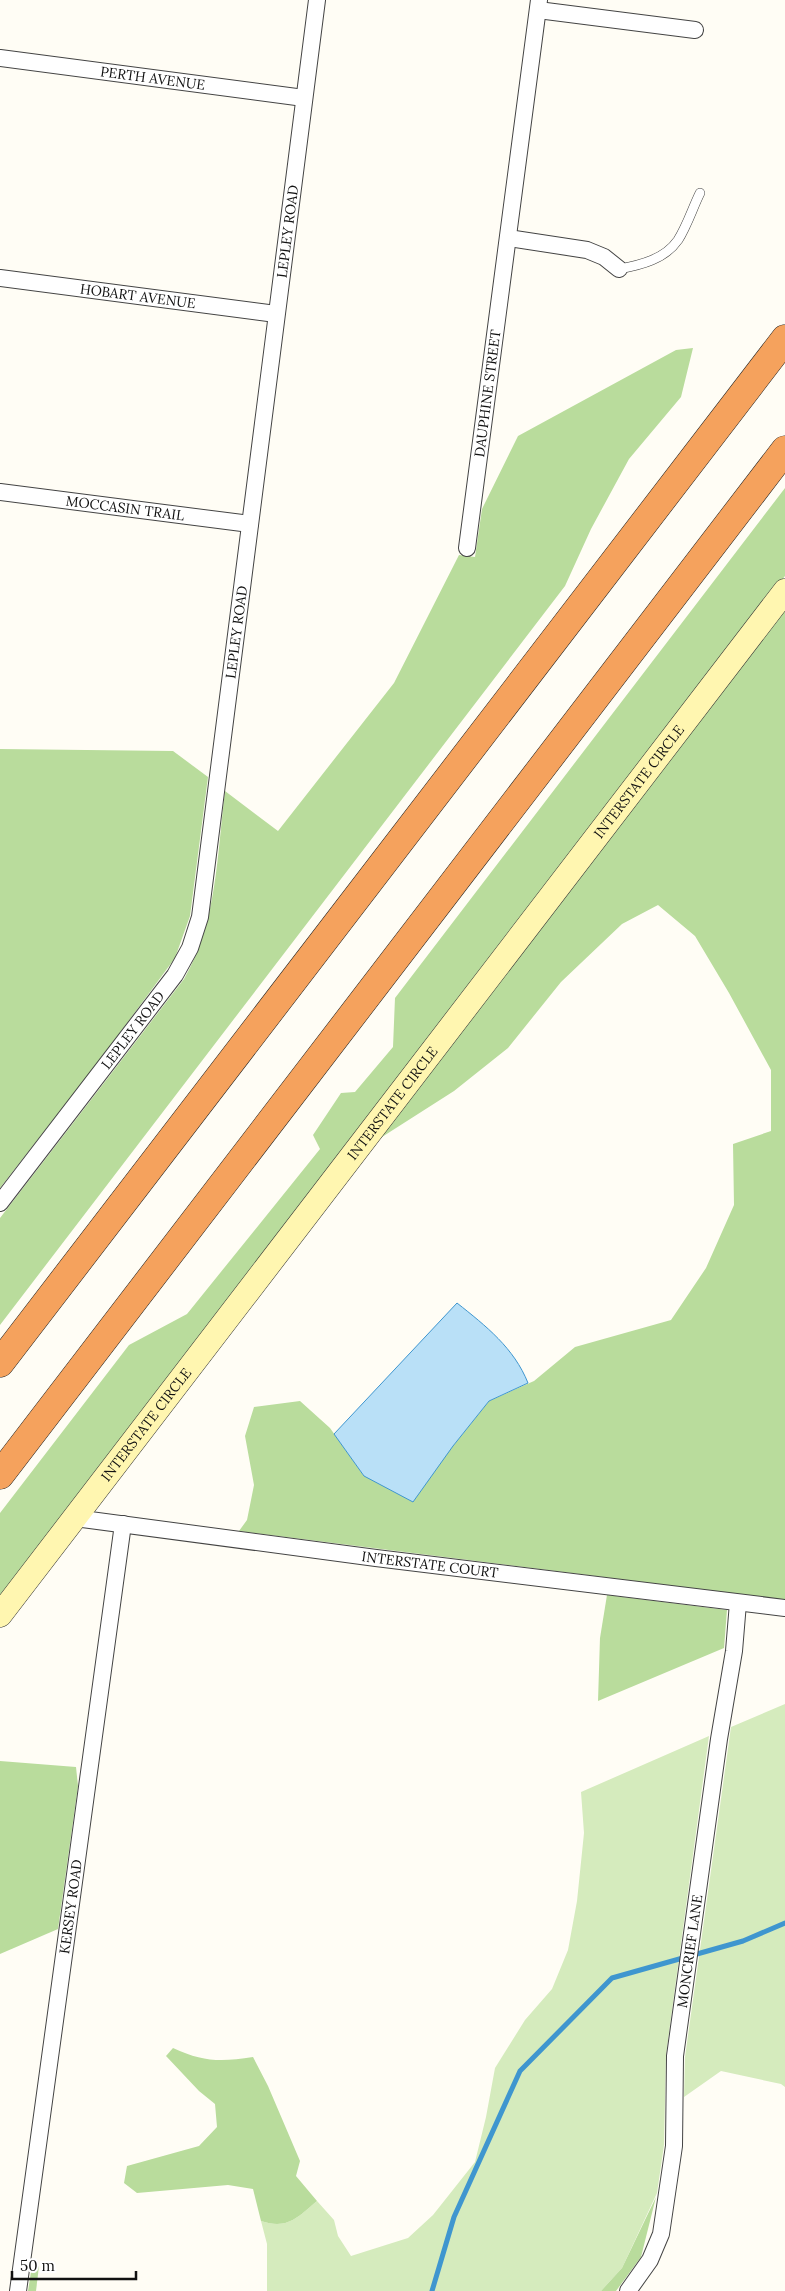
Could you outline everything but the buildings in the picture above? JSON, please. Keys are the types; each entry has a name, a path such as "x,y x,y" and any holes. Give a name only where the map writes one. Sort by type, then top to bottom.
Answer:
{"highway":[{"path":"0,1363 785,339"},
{"path":"0,1476 785,450"}],"street":[{"name":"LEPLEY ROAD","path":"0,1203 175,975 190,948 200,917 317,0"},
{"name":"DAUPHINE STREET","path":"467,548 538,5 695,30"},
{"name":"PERTH AVENUE","path":"0,58 304,98"},
{"path":"508,238 587,250 604,257 619,268"},
{"name":"HOBART AVENUE","path":"0,278 276,314"},
{"name":"MOCCASIN TRAIL","path":"0,492 250,524"},
{"name":"INTERSTATE CIRCLE","path":"0,1615 785,591"},
{"name":"INTERSTATE COURT","path":"75,1518 376,1558 785,1608"},
{"name":"KERSEY ROAD","path":"18,2291 123,1524"},
{"name":"MONCRIEF LANE","path":"628,2291 650,2260 661,2234 674,2146 675,2056 719,1739 734,1650 738,1602"}],"lane":[{"path":"619,268 644,264 666,252 678,240 700,193"}],"green space":[{"path":"693,348 681,397 629,459 591,529 565,586 0,1325 0,1218 184,979 195,957 209,912 214,888 225,791 278,831 394,683 459,555 475,557 482,509 518,436 676,350"},
{"path":"785,488 785,576 70,1508 66,1508 65,1514 0,1600 0,1513 129,1345 187,1314 320,1149 313,1135 341,1093 355,1092 393,1047 395,998"},
{"path":"785,607 785,1600 239,1531 247,1520 254,1485 245,1436 254,1407 300,1401 330,1428 364,1476 453,1446 489,1401 534,1381 575,1347 671,1320 706,1268 734,1205 733,1144 771,1131 771,1070 695,936 658,905 622,924 561,982 508,1048 454,1091 371,1144"},
{"path":"0,749 173,751 208,777 190,916 175,958 102,1057 0,1188"},
{"path":"607,1595 727,1610 724,1648 598,1701 600,1638"},
{"path":"785,1704 785,2087 781,2084 721,2071 684,2097 685,2057 731,1727"},
{"path":"709,1736 666,2055 664,2145 657,2193 622,2268 601,2291 267,2291 267,2244 261,2221 278,2224 286,2223 298,2217 317,2201 334,2220 338,2236 351,2256 408,2238 433,2215 475,2162 495,2068 525,2020 552,1989 568,1950 577,1901 584,1833 581,1792"},
{"path":"0,1761 76,1767 78,1786 58,1929 0,1954"},
{"path":"173,2048 184,2053 212,2060 253,2057 268,2086 300,2161 296,2176 317,2201 298,2217 286,2223 278,2224 261,2221 253,2189 228,2185 137,2193 124,2183 127,2166 199,2146 217,2127 215,2104 199,2091 166,2056"},
{"path":"656,2197 641,2257 616,2291 601,2291 622,2268"},
{"path":"39,2266 36,2291 28,2291 31,2272"}],"water":[{"path":"457,1303 489,1329 507,1348 522,1370 528,1383 489,1401 453,1446 413,1502 364,1476 334,1434"}],"waterway":[{"path":"432,2291 454,2217 520,2071 612,1978 743,1941 785,1923"}]}
